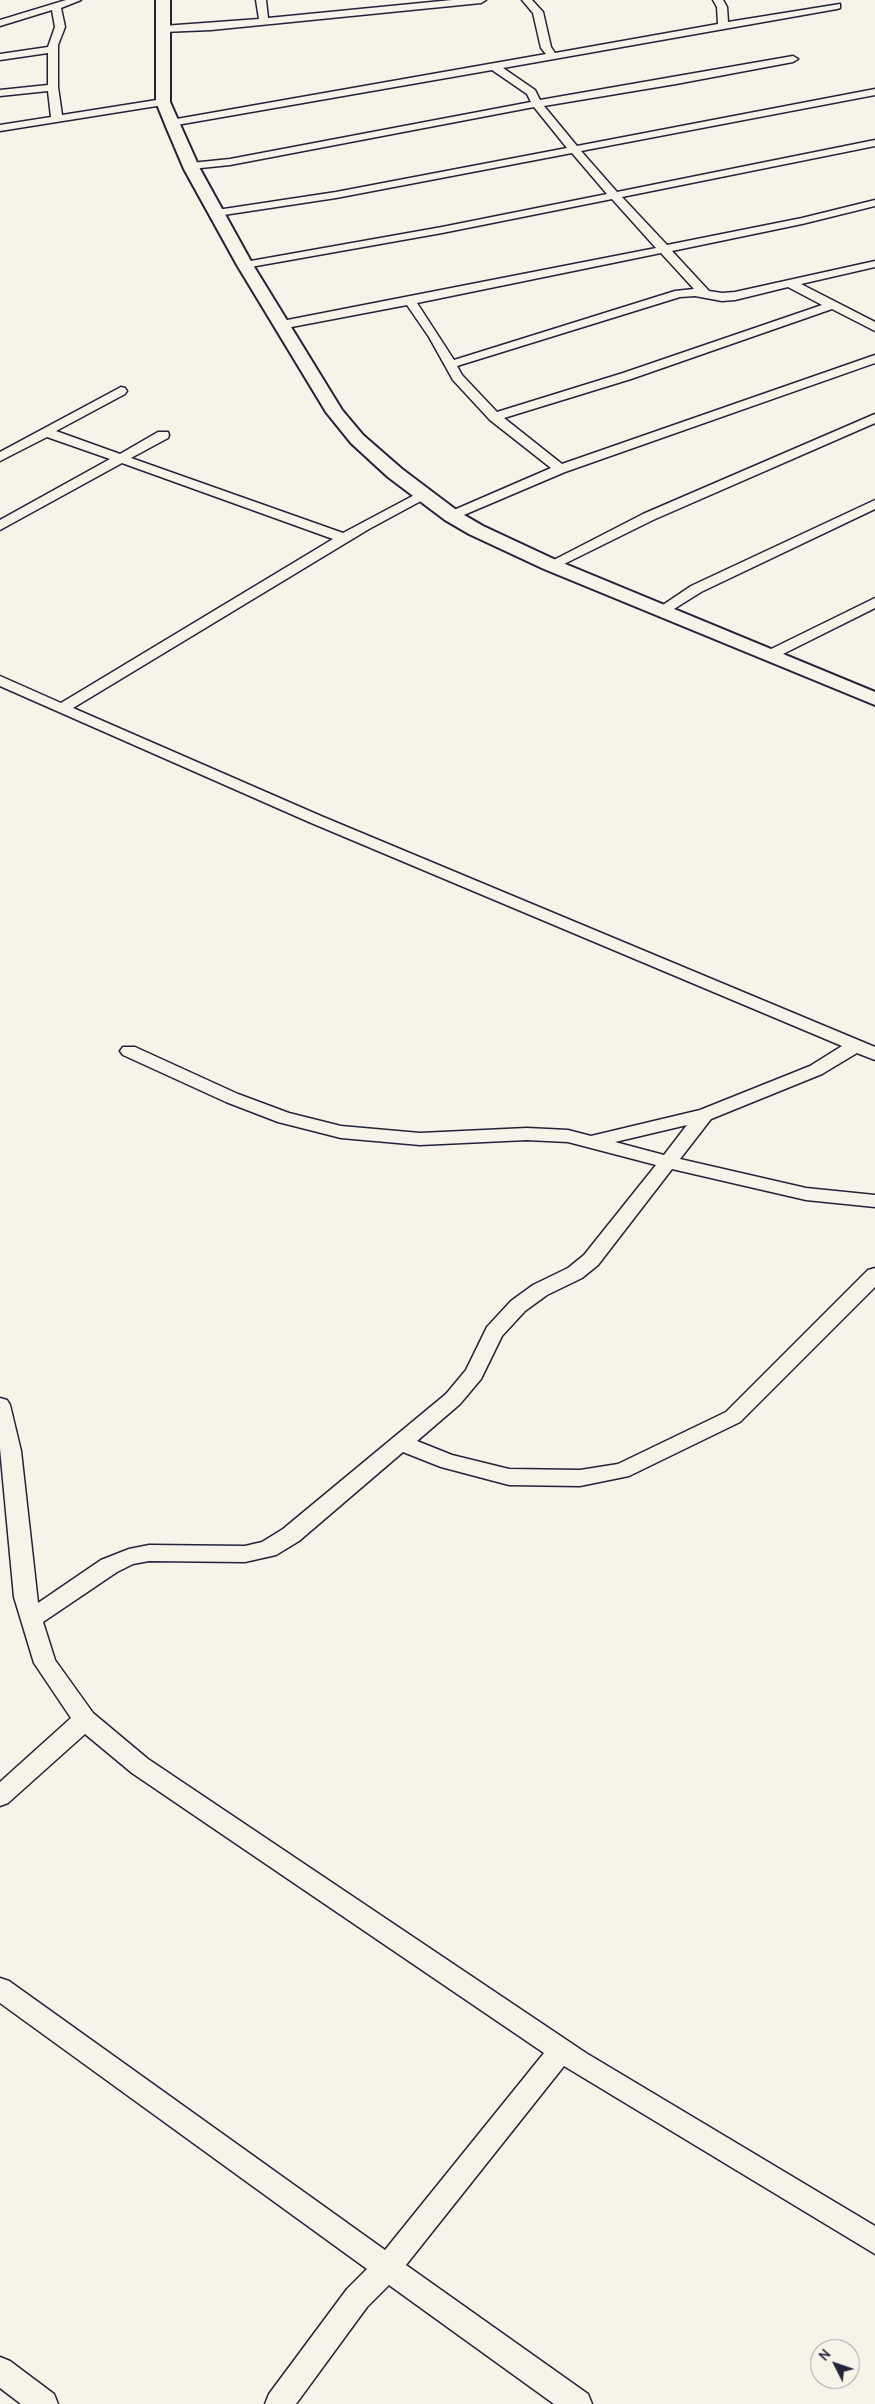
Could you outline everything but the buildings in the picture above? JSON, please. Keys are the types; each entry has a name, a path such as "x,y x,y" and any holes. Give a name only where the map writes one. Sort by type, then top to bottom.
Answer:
{"street":[{"path":"0,23 76,0"},
{"path":"163,0 163,102 171,123 191,166 245,265 335,412 357,439 396,473 452,516 476,530 551,565 875,699"},
{"path":"261,0 264,21"},
{"path":"353,0 353,12"},
{"path":"164,29 481,0"},
{"path":"528,0 538,12 546,48 552,55"},
{"path":"718,0 722,8 724,26"},
{"path":"56,6 60,32 54,39 53,49 53,87 57,119"},
{"path":"171,123 492,65 837,6"},
{"path":"0,57 53,49"},
{"path":"191,166 230,162 537,104 793,59"},
{"path":"492,65 531,92 537,104 548,114 574,150 662,249 705,294"},
{"path":"0,93 53,87"},
{"path":"217,213 336,195 875,92"},
{"path":"862,94 875,106"},
{"path":"0,128 163,102"},
{"path":"245,265 442,230 875,143"},
{"path":"281,325 410,301 875,203"},
{"path":"450,365 679,294 696,292 722,297 735,296 875,264"},
{"path":"789,283 875,327"},
{"path":"410,301 435,337 457,377 495,417 560,469"},
{"path":"495,417 627,376 833,305"},
{"path":"452,516 560,469 875,359"},
{"path":"0,457 121,391"},
{"path":"551,565 648,517 875,418"},
{"path":"46,432 344,538"},
{"path":"0,526 163,435"},
{"path":"62,709 344,538 425,495"},
{"path":"661,611 696,589 875,504"},
{"path":"770,655 875,602"},
{"path":"0,680 62,709 875,1054"},
{"path":"591,1142 705,1115 816,1070 856,1046"},
{"path":"129,1051 232,1098 284,1118 341,1132 420,1139 527,1134 568,1136 667,1162 806,1194 875,1201"},
{"path":"32,1618 110,1566 129,1557 149,1553 245,1554 268,1549 291,1536 453,1399 474,1374 494,1332 518,1306 540,1290 575,1272 591,1260 705,1115"},
{"path":"401,1443 448,1462 509,1477 580,1478 622,1471 733,1417 752,1401 875,1275"},
{"path":"0,1404 11,1452 25,1597 45,1663 85,1720 140,1766 562,2050 875,2240"},
{"path":"0,1796 85,1720"},
{"path":"0,1989 578,2404"},
{"path":"279,2404 357,2298 388,2267 562,2050"},
{"path":"0,2371 44,2404"}]}
